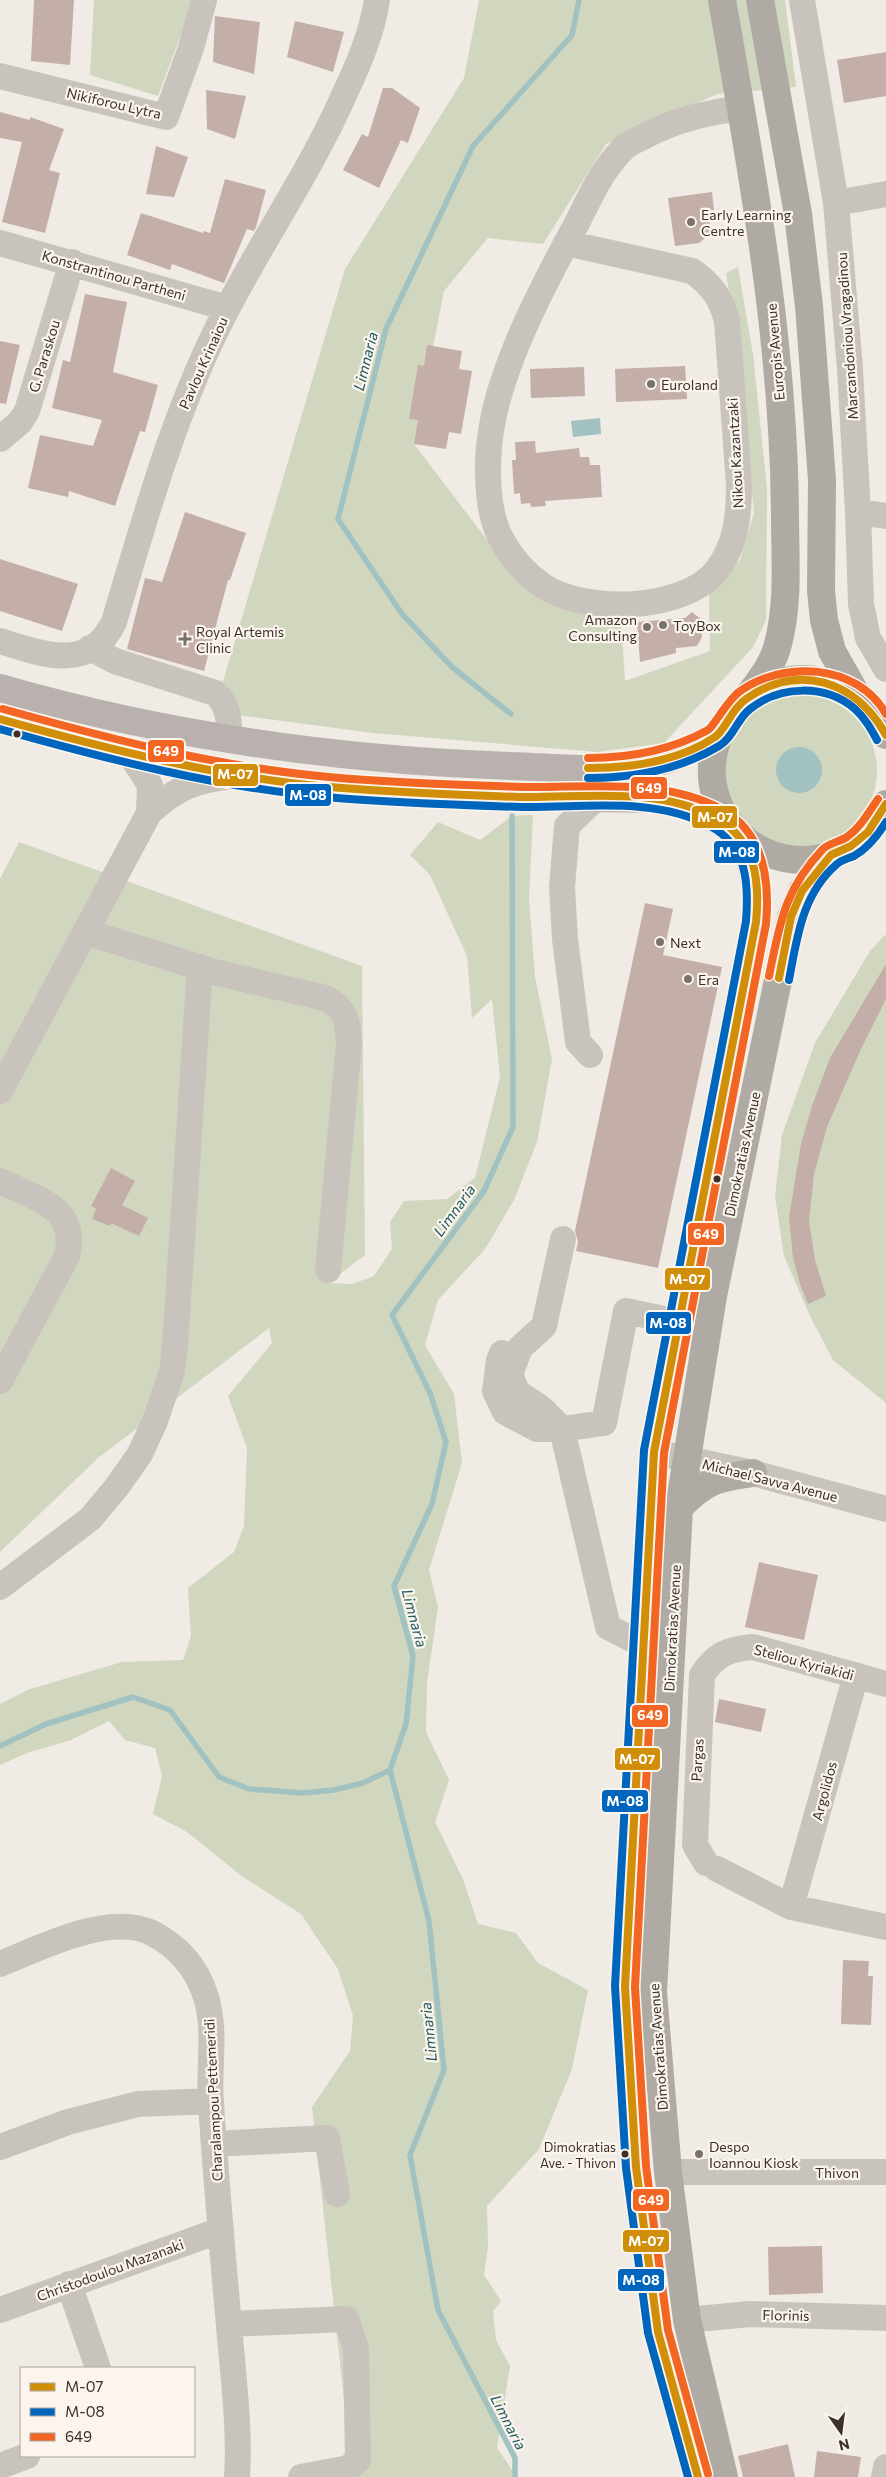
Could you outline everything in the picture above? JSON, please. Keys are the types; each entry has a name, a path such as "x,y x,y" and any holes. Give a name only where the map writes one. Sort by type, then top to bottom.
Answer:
{"highway":[{"name":"Europis Avenue","path":"722,0 769,287 778,366 784,483 785,591 782,626 778,646 772,661 764,676 746,699"},
{"path":"760,0 798,214 809,306 822,480 821,591 824,620 832,652 858,698 883,727"},
{"path":"858,698 830,683 797,680 770,686 746,699 730,715 719,734 712,761 712,780 719,806 738,834 760,850 786,858 804,860 831,855 860,840 882,815"},
{"name":"Dimokratias Avenue","path":"698,2477 658,2332 636,2167 625,1987 654,1452 758,908 755,876 738,834"},
{"name":"Dimokratias Avenue","path":"724,2477 687,2320 668,2172 653,1992 679,1508 713,1296 791,917 802,891 831,855"},
{"path":"679,1508 693,1492 706,1483 720,1478 753,1474"}],"main road":[{"path":"0,688 135,721 230,739 362,757 441,764 631,768 662,762 719,734"},
{"path":"0,719 130,754 238,776 352,789 439,795 654,799 688,805 738,834"}],"street":[{"name":"Nikiforou Lytra","path":"0,76 166,117 191,48 204,0"},
{"name":"Pavlou Krinaiou","path":"0,641 44,655 62,658 90,648 101,641 114,622 166,449 199,367 227,308 332,123 362,55 377,0"},
{"name":"Marcandoniou Vragadinou","path":"802,0 836,203 850,369 861,604 868,638 886,669"},
{"name":"Nikou Kazantzaki","path":"566,243 692,271 707,282 723,305 727,321 739,485 739,508 736,530 729,550 716,571 697,585 664,599 646,603 598,604 570,598 542,585 519,564 502,540 492,510 487,467 492,420 506,374 566,243 604,172 625,146 665,125 703,114 741,108"},
{"path":"836,203 886,194"},
{"name":"Konstrantinou Partheni","path":"0,243 72,262 227,308"},
{"name":"G. Paraskou","path":"0,439 20,422 27,411 72,262"},
{"path":"858,512 886,516"},
{"path":"90,648 114,661 215,693 223,700 229,717 230,739"},
{"path":"130,754 150,785 150,813"},
{"path":"0,1090 150,813 167,796 193,783 238,776"},
{"path":"590,1056 578,1042 565,939 562,887 566,826 596,798"},
{"path":"86,932 200,967 325,998 340,1006 344,1012 349,1042 328,1270"},
{"path":"0,1587 90,1519 140,1454 164,1396 172,1371 175,1346 200,967"},
{"path":"0,1181 58,1210 68,1228 71,1242 67,1256 0,1380"},
{"path":"563,1240 544,1326 520,1348 510,1374 518,1392 541,1408 562,1429 608,1627 643,1645"},
{"path":"534,1317 511,1336 499,1360 495,1391 505,1412 537,1429 562,1429 604,1423 626,1311 678,1322"},
{"name":"Michael Savva Avenue","path":"654,1452 753,1474 886,1509"},
{"name":"Steliou Kyriakidi","path":"702,1675 711,1661 724,1653 739,1648 753,1647 886,1684"},
{"name":"Pargas","path":"702,1675 706,1859 791,1907"},
{"name":"Argolidos","path":"791,1907 856,1675"},
{"path":"791,1907 886,1927"},
{"name":"Charalampou Pettemeridi","path":"0,1964 67,1937 115,1926 150,1932 176,1949 194,1968 206,1995 210,2022 210,2101 236,2409 237,2477"},
{"path":"0,2147 68,2122 138,2104 210,2101"},
{"path":"214,2144 327,2138 338,2194"},
{"name":"Thivon","path":"668,2172 886,2172"},
{"name":"Christodoulou Mazanaki","path":"0,2310 221,2230"},
{"path":"69,2284 98,2367"},
{"name":"Florinis","path":"687,2320 750,2314 886,2318"},
{"path":"229,2324 346,2319 356,2348 358,2460 349,2468 301,2477"},
{"path":"0,2466 24,2457"},
{"path":"884,2477 886,2467"}],"green space":[{"path":"94,0 194,0 158,96 90,75"},
{"path":"479,0 785,0 796,87 717,94 606,144 543,244 488,238 444,291 414,444 494,549 564,609 621,618 625,681 710,651 709,588 740,560 754,513 741,368 726,273 738,267 753,354 767,489 766,620 753,647 664,743 597,752 373,733 214,712 345,269 464,78"},
{"path":"801,695 816,696 830,701 855,717 871,742 876,756 876,786 871,800 855,825 830,841 816,846 801,847 786,846 772,841 747,825 731,800 726,786 725,771 726,756 731,742 747,717 772,701 786,696"},
{"path":"533,815 529,898 535,977 552,1059 537,1142 514,1200 485,1249 438,1300 425,1345 454,1394 462,1463 429,1570 438,1607 427,1683 426,1732 449,1780 435,1822 463,1879 478,1924 516,1933 538,1963 588,1990 572,2069 539,2149 487,2206 488,2246 484,2275 501,2301 493,2311 496,2340 510,2366 497,2448 517,2477 331,2477 349,2445 312,2107 350,2051 353,2016 338,1969 301,1914 243,1877 187,1832 153,1814 162,1776 155,1748 125,1740 109,1721 71,1740 27,1753 0,1765 0,1704 30,1689 122,1662 183,1660 191,1636 188,1588 234,1552 244,1526 247,1448 228,1396 272,1343 269,1328 98,1458 0,1552 0,879 19,842 362,966 365,1255 328,1283 352,1284 374,1276 392,1249 390,1222 404,1201 447,1199 475,1178 500,1077 492,999 472,1018 467,956 430,875 410,855 438,822 480,840 512,816"},
{"path":"886,934 886,1403 833,1360 810,1316 784,1256 775,1196 782,1135 815,1043 870,951"}],"water":[{"path":"600,418 601,434 573,437 571,421"},
{"path":"794,747 804,747 818,757 822,770 818,783 812,789 804,793 794,793 780,783 776,775 776,765 786,751"}],"building":[{"path":"34,0 74,0 70,65 31,61"},
{"path":"215,16 260,22 254,74 213,62"},
{"path":"295,21 344,32 333,72 287,57"},
{"path":"886,52 886,96 844,103 837,60"},
{"path":"383,88 392,88 420,108 408,143 401,140 379,188 343,170 362,134 368,137"},
{"path":"206,90 246,96 235,139 207,129"},
{"path":"0,112 30,120 30,117 64,129 49,170 60,173 45,233 2,222 22,142 0,138"},
{"path":"156,146 188,157 174,197 146,194"},
{"path":"225,179 266,190 256,227 254,231 247,229 224,283 172,264 170,270 127,255 141,213 203,233 204,231 210,233"},
{"name":"Early Learning Centre","path":"712,192 714,210 708,211 711,233 699,243 675,246 668,198"},
{"path":"85,294 127,302 113,372 158,385 145,432 140,431 115,506 69,491 68,497 28,488 40,435 93,446 102,420 52,408 63,360 70,362"},
{"path":"0,341 20,345 6,404 0,403"},
{"path":"427,345 462,351 459,369 472,371 461,434 449,432 446,449 414,444 418,420 409,419 418,365 424,366"},
{"name":"Euroland","path":"685,366 687,399 616,402 615,369"},
{"path":"584,367 585,396 531,398 530,369"},
{"path":"535,441 536,453 579,448 580,457 589,457 590,465 600,465 602,497 545,501 546,506 531,507 530,503 521,504 520,493 514,494 512,460 516,460 515,442"},
{"path":"185,512 246,533 230,580 228,580 204,671 127,649 145,578 162,582"},
{"path":"0,559 78,584 62,631 0,611"},
{"path":"692,612 701,619 702,637 697,646 676,648 676,653 640,662 637,622 685,618"},
{"path":"645,903 673,909 663,955 722,967 658,1268 576,1251 578,1242 575,1231"},
{"path":"886,964 886,999 860,1051 827,1127 814,1174 809,1221 815,1260 826,1296 808,1304 793,1258 789,1217 801,1144 812,1106 830,1058"},
{"path":"111,1168 135,1181 122,1205 148,1218 139,1236 111,1223 110,1226 92,1219 96,1209 91,1206"},
{"path":"759,1562 818,1575 804,1640 745,1627"},
{"path":"719,1699 766,1709 761,1732 715,1722"},
{"path":"843,1960 869,1961 868,1976 873,1976 871,2025 841,2024"},
{"path":"822,2246 823,2293 769,2295 768,2247"},
{"path":"788,2444 795,2477 743,2477 738,2456"},
{"path":"817,2451 861,2457 858,2477 814,2477"}],"waterway":[{"name":"Limnaria","path":"511,714 452,667 402,614 338,519 386,329 473,146 572,35 579,0"},
{"name":"Limnaria","path":"512,816 513,1127 484,1191 392,1315 430,1393 446,1442 432,1504 394,1586 413,1656 406,1724 390,1770 429,1921 444,2070 410,2155 438,2310 515,2458 515,2477"},
{"path":"0,1746 46,1724 133,1697 170,1710 219,1777 249,1789 303,1793 334,1790 363,1783 390,1770"}],"transit line":[{"name":"649","path":"588,758 635,755 665,748 694,737 708,730 739,692 756,682 776,675 797,671 818,672 838,676 857,685 873,697 886,714"},
{"name":"M-07","path":"588,768 621,767 654,762 701,746 719,734 736,708 746,699 766,688 786,681 806,680 825,683 842,690 859,701 874,716 886,735"},
{"name":"M-08","path":"588,778 639,774 672,767 688,761 724,743 750,709 775,695 789,692 817,692 831,695 843,701 862,716 877,740"},
{"name":"649","path":"3,709 164,751 287,772 329,777 450,785 523,787 625,786 651,788 700,800 723,810 748,831 756,845 765,875 767,891 766,924 664,1453 635,1987 646,2166 668,2330 708,2474"},
{"name":"M-07","path":"0,719 163,761 287,782 329,787 424,793 520,797 620,796 670,801 716,818 740,838 747,850 756,877 756,922 654,1452 625,1987 636,2167 658,2332 698,2477"},
{"name":"M-08","path":"0,729 162,771 285,792 424,804 522,807 618,806 642,807 665,811 688,817 710,826 722,834 732,844 743,867 747,893 746,921 644,1450 615,1986 626,2168 648,2333 688,2477"},
{"name":"649","path":"769,976 781,923 792,893 800,879 823,849 847,837 856,829 878,799"},
{"name":"M-07","path":"779,978 791,917 802,891 831,855 851,846 868,832 886,804"},
{"name":"M-08","path":"789,980 798,933 816,889 825,876 839,863 859,853 868,845 886,822"}],"place":[{"name":"Early Learning Centre","path":"691,222"},
{"name":"Euroland","path":"651,384"},
{"name":"ToyBox","path":"663,625"},
{"name":"Amazon Consulting","path":"647,627"},
{"name":"Royal Artemis Clinic","path":"185,639"},
{"name":"Next","path":"660,942"},
{"name":"Era","path":"688,979"},
{"name":"Dimokratias Ave. - Thivon","path":"625,2154"},
{"name":"Despo Ioannou Kiosk","path":"699,2154"}]}
